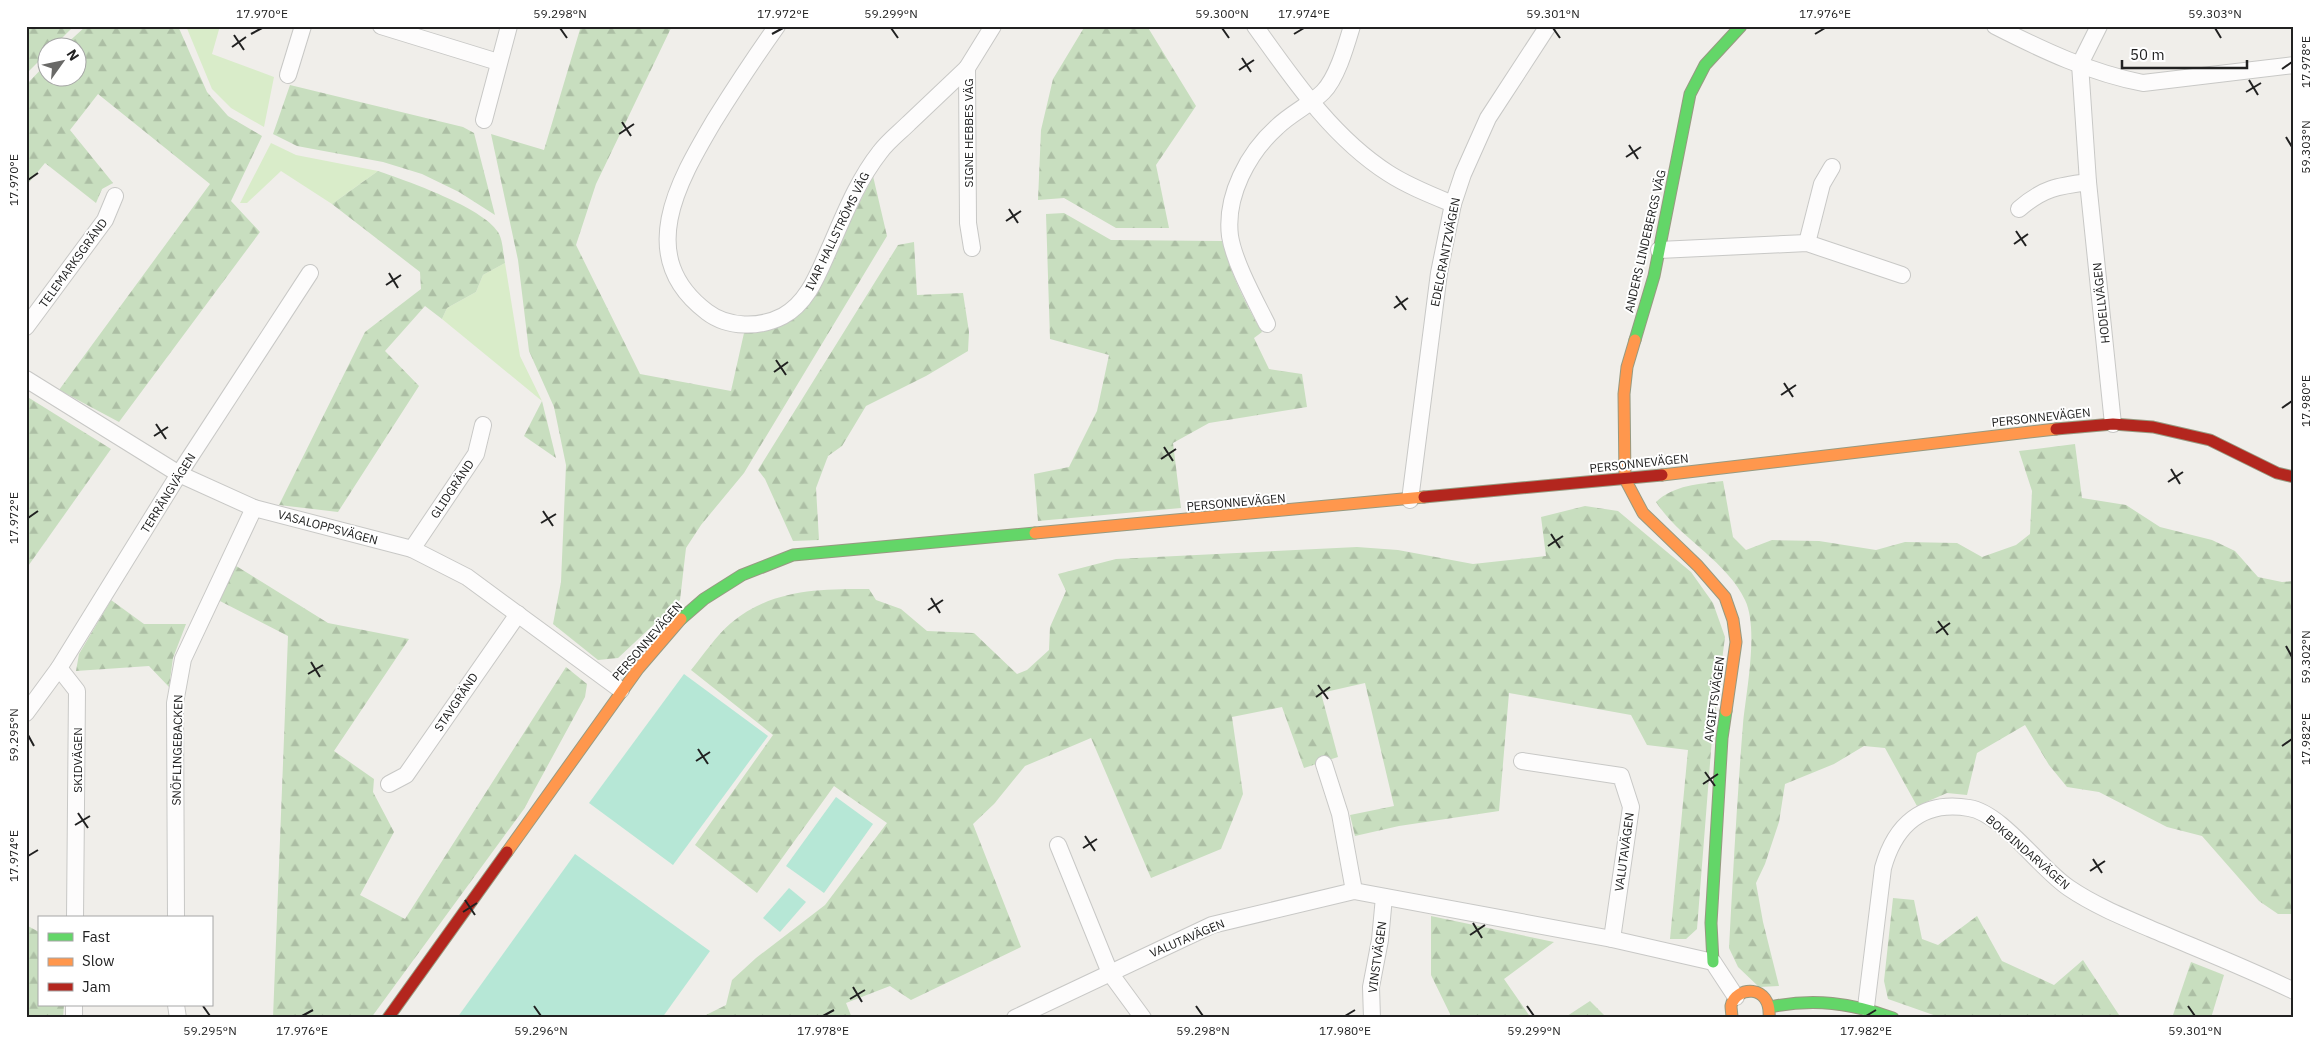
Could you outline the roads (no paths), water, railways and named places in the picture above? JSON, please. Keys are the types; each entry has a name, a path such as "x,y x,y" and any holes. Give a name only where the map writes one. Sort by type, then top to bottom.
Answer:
{"street":[{"path":"288,75 303,26"},
{"path":"381,26 498,62"},
{"path":"484,120 509,26"},
{"name":"IVAR HALLSTRÖMS VÄG","path":"777,26 722,109 686,168 670,209 668,253 684,291 710,314 727,321 745,325 763,323 782,316 795,307 817,276 856,191 873,162 893,138 967,68"},
{"name":"SIGNE HEBBES VÄG","path":"972,248 968,222 967,68 993,26"},
{"path":"1255,26 1310,101 1357,148 1387,172 1453,204"},
{"path":"1267,324 1234,250 1230,236 1232,208 1241,175 1253,155 1276,127 1322,93 1330,82 1352,26"},
{"name":"EDELCRANTZVÄGEN","path":"1410,500 1435,300 1453,204 1463,174 1488,118 1548,26"},
{"name":"ANDERS LINDEBERGS VÄG","path":"1625,479 1624,394 1627,367 1659,250 1690,94 1696,77 1706,61 1741,26"},
{"path":"1995,26 2029,43 2080,64 2122,79 2143,83 2294,65"},
{"path":"2080,64 2099,26"},
{"name":"HODELLVÄGEN","path":"2080,64 2088,182 2113,424"},
{"path":"1807,243 1822,184 1832,167"},
{"path":"2019,209 2045,190 2088,182"},
{"name":"TELEMARKSGRÄND","path":"26,327 105,220 115,196"},
{"path":"1659,250 1807,243 1902,274"},
{"name":"TERRÄNGVÄGEN","path":"26,713 59,668 179,474 310,273"},
{"name":"VASALOPPSVÄGEN","path":"26,379 179,474 254,508 412,549 466,577 621,690"},
{"name":"PERSONNEVÄGEN","path":"388,1018 545,802 621,690 686,614 704,599 742,575 793,555 1625,479 1997,435 2113,424 2152,428 2210,440 2277,473 2294,476"},
{"name":"GLIDGRÄND","path":"412,549 476,454 482,425"},
{"name":"AVGIFTSVÄGEN","path":"1625,479 1643,513 1698,566 1725,597 1733,620 1736,642 1722,738 1711,923 1713,962"},
{"name":"SNÖFLINGEBACKEN","path":"176,916 175,703 183,658 254,508"},
{"name":"STAVGRÄND","path":"389,784 406,775 518,614"},
{"name":"SKIDVÄGEN","path":"59,668 77,690 75,916"},
{"name":"VALUTAVÄGEN","path":"1522,760 1621,776 1631,807 1612,938"},
{"path":"1324,764 1340,814 1354,890"},
{"name":"BOKBINDARVÄGEN","path":"1866,1007 1883,868 1888,851 1902,827 1912,818 1935,809 1947,807 1970,808 1990,817 2068,888 2106,910 2294,990"},
{"path":"1058,845 1110,973 1143,1018"},
{"name":"VALUTAVÄGEN","path":"1015,1018 1212,925 1354,890 1612,938 1713,962"},
{"name":"VINSTVÄGEN","path":"1372,1018 1371,987 1380,940 1384,896"},
{"path":"1713,962 1736,997"},
{"path":"1732,1018 1730,1008 1736,997 1746,991 1759,992 1764,996 1770,1012 1793,1001 1819,999 1866,1007 1893,1018"}]}
